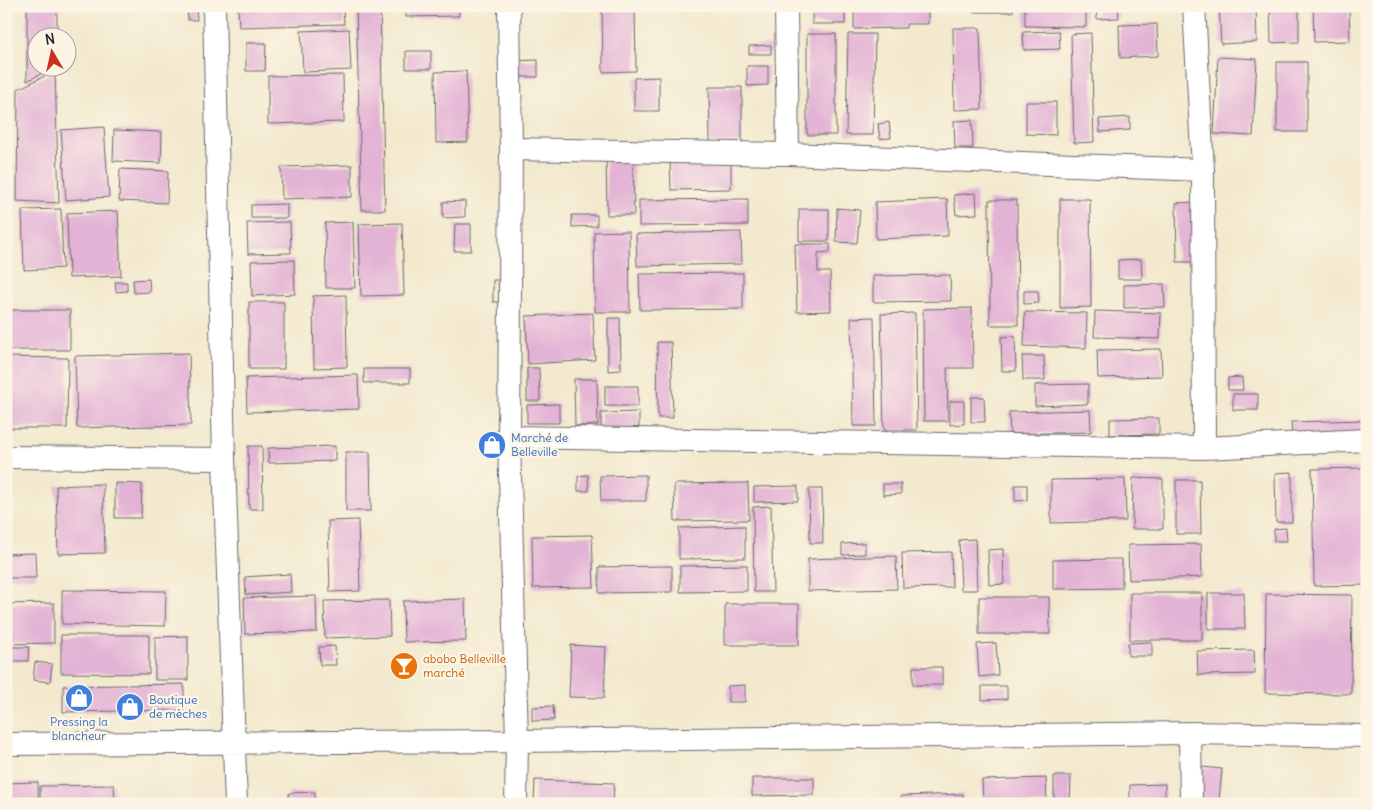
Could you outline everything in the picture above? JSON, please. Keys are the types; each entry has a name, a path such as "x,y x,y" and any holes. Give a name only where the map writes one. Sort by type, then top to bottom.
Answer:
{"street":[{"path":"214,6 224,459 236,804"},
{"path":"509,6 511,149 509,437 517,741 516,804"},
{"path":"786,6 788,154"},
{"path":"1194,6 1203,170 1204,448"},
{"path":"511,149 788,154 1203,170"},
{"path":"509,437 1204,448 1367,440"},
{"path":"6,457 224,459"},
{"path":"1190,734 1191,804"},
{"path":"6,744 1190,734 1367,736"}],"building":[{"path":"27,6 57,7 57,28 28,28 28,78 33,78 27,81"},
{"path":"187,6 196,6 197,20 188,20"},
{"path":"238,6 343,6 344,24 239,27"},
{"path":"356,6 380,6 385,210 362,210"},
{"path":"406,6 459,6 459,16 406,17"},
{"path":"602,6 635,6 636,71 603,72"},
{"path":"812,6 845,6 845,24 812,24"},
{"path":"854,6 928,6 928,24 906,24 906,28 854,29"},
{"path":"973,6 1013,6 1013,12 973,12"},
{"path":"1025,6 1086,6 1086,27 1025,26"},
{"path":"1096,6 1118,6 1119,18 1097,19"},
{"path":"1219,6 1256,6 1257,42 1221,44"},
{"path":"1270,6 1299,6 1299,42 1271,43"},
{"path":"1313,6 1349,6 1350,41 1314,42"},
{"path":"6,24 8,24 10,92 6,94"},
{"path":"1157,24 1158,56 1120,58 1119,25"},
{"path":"953,28 980,28 982,109 954,110"},
{"path":"349,29 351,70 303,72 301,31"},
{"path":"1059,31 1060,49 1024,50 1023,32"},
{"path":"1091,33 1094,142 1074,143 1071,34"},
{"path":"807,34 836,34 836,135 807,135"},
{"path":"848,34 875,34 873,135 846,135"},
{"path":"246,43 266,43 265,71 246,71"},
{"path":"771,45 771,54 749,54 749,46"},
{"path":"406,51 431,51 431,69 406,69"},
{"path":"1218,57 1257,59 1253,136 1214,134"},
{"path":"538,60 538,77 514,77 513,61"},
{"path":"1277,62 1307,62 1307,132 1277,132"},
{"path":"747,66 768,66 768,85 747,86"},
{"path":"466,71 468,142 436,143 435,72"},
{"path":"343,75 344,122 268,124 268,76"},
{"path":"659,77 659,111 634,111 634,78"},
{"path":"41,78 55,78 59,203 17,201 18,89"},
{"path":"709,87 742,87 742,143 710,143"},
{"path":"1026,102 1056,102 1056,135 1026,134"},
{"path":"1130,117 1130,130 1100,132 1099,119"},
{"path":"972,120 973,148 955,148 954,121"},
{"path":"889,122 891,138 880,139 878,124"},
{"path":"104,127 109,197 66,200 61,130"},
{"path":"114,130 162,132 161,163 113,161"},
{"path":"633,155 634,215 607,215 606,156"},
{"path":"731,158 731,189 671,190 670,160"},
{"path":"352,165 352,197 282,199 281,167"},
{"path":"120,169 168,171 167,203 119,201"},
{"path":"976,193 977,214 956,215 954,195"},
{"path":"748,199 748,225 639,226 639,200"},
{"path":"947,199 948,236 876,239 875,202"},
{"path":"1060,199 1090,199 1091,307 1060,308"},
{"path":"989,200 1017,200 1018,325 990,325"},
{"path":"465,201 465,217 443,218 443,202"},
{"path":"1195,202 1196,262 1177,262 1176,203"},
{"path":"287,204 287,218 251,218 251,205"},
{"path":"837,208 860,210 857,243 836,242"},
{"path":"61,209 63,268 24,270 22,210"},
{"path":"799,209 829,209 829,241 799,241"},
{"path":"118,211 121,276 69,278 67,213"},
{"path":"572,215 597,215 597,226 572,227"},
{"path":"290,222 291,253 248,254 247,223"},
{"path":"353,222 355,288 326,288 325,223"},
{"path":"402,223 404,295 361,296 359,224"},
{"path":"455,224 471,224 471,251 454,251"},
{"path":"629,231 630,312 595,312 594,232"},
{"path":"741,232 742,264 637,266 636,234"},
{"path":"795,244 830,244 830,252 818,253 818,272 830,272 831,311 797,312"},
{"path":"1141,259 1142,279 1118,279 1118,260"},
{"path":"294,260 295,294 252,296 251,261"},
{"path":"743,273 743,309 640,310 639,274"},
{"path":"950,275 951,301 873,302 873,276"},
{"path":"149,279 150,292 134,293 133,280"},
{"path":"493,280 503,280 503,302 493,302"},
{"path":"115,282 127,282 127,291 116,292"},
{"path":"1164,284 1165,307 1124,308 1124,285"},
{"path":"1024,291 1038,291 1039,303 1024,304"},
{"path":"346,295 347,367 314,368 313,296"},
{"path":"249,302 284,302 284,369 249,369"},
{"path":"972,308 973,368 947,368 948,421 924,421 923,309"},
{"path":"6,310 70,310 70,350 6,350"},
{"path":"1095,311 1161,313 1160,339 1094,337"},
{"path":"1025,312 1087,313 1086,348 1024,346"},
{"path":"593,313 595,360 528,364 526,316"},
{"path":"915,313 917,430 884,430 881,314"},
{"path":"874,317 876,426 853,426 851,318"},
{"path":"608,318 620,318 621,370 608,371"},
{"path":"1015,336 1016,371 1002,371 1001,337"},
{"path":"657,342 671,342 673,418 658,418"},
{"path":"1161,349 1162,376 1098,378 1097,350"},
{"path":"189,353 191,425 77,428 75,356"},
{"path":"1022,356 1044,356 1045,380 1023,380"},
{"path":"6,357 68,358 67,428 6,428"},
{"path":"527,368 539,368 540,401 527,401"},
{"path":"364,369 410,369 410,383 364,383"},
{"path":"358,375 359,409 247,412 246,378"},
{"path":"1242,377 1243,390 1228,390 1228,378"},
{"path":"574,379 597,379 598,425 575,426"},
{"path":"1088,384 1088,404 1035,406 1035,385"},
{"path":"605,386 638,386 638,406 605,406"},
{"path":"1233,394 1258,394 1258,410 1233,410"},
{"path":"971,397 984,397 985,422 971,422"},
{"path":"950,401 964,401 964,424 950,425"},
{"path":"559,404 559,423 527,423 527,405"},
{"path":"1090,410 1091,432 1010,434 1009,412"},
{"path":"639,412 639,434 601,435 601,413"},
{"path":"1159,418 1159,434 1110,435 1110,419"},
{"path":"1366,420 1366,436 1292,437 1291,422"},
{"path":"248,446 262,446 263,509 249,509"},
{"path":"335,446 335,461 269,463 268,448"},
{"path":"346,452 370,452 371,511 346,511"},
{"path":"1367,468 1367,585 1314,586 1312,469"},
{"path":"1292,472 1292,522 1276,522 1275,473"},
{"path":"588,475 589,491 578,491 578,476"},
{"path":"646,475 646,501 601,501 600,476"},
{"path":"1133,478 1163,479 1163,529 1132,529"},
{"path":"1125,479 1126,521 1051,523 1051,480"},
{"path":"1176,480 1200,480 1201,534 1176,534"},
{"path":"115,483 142,484 141,518 115,518"},
{"path":"748,483 749,520 675,521 674,484"},
{"path":"103,484 105,553 58,554 56,486"},
{"path":"883,484 901,484 901,494 883,495"},
{"path":"1015,485 1027,485 1027,500 1015,501"},
{"path":"798,486 798,501 754,502 754,487"},
{"path":"809,489 822,489 823,543 810,543"},
{"path":"771,506 773,592 754,592 753,507"},
{"path":"358,520 360,591 330,592 328,521"},
{"path":"745,526 745,558 679,559 679,528"},
{"path":"1286,528 1287,541 1274,541 1274,529"},
{"path":"592,535 594,587 533,588 532,536"},
{"path":"975,539 977,590 961,590 959,540"},
{"path":"865,543 865,554 842,555 842,544"},
{"path":"1201,544 1202,577 1129,580 1128,545"},
{"path":"1003,549 1004,584 989,585 988,550"},
{"path":"951,552 952,587 903,588 902,553"},
{"path":"35,553 36,578 6,578 6,554"},
{"path":"896,556 897,589 808,591 808,559"},
{"path":"1122,559 1122,588 1053,589 1053,560"},
{"path":"747,565 747,591 680,592 680,566"},
{"path":"672,566 672,592 599,593 599,567"},
{"path":"290,574 291,592 246,595 245,577"},
{"path":"62,590 166,591 165,626 62,624"},
{"path":"1130,593 1202,593 1202,640 1130,640"},
{"path":"1208,593 1244,593 1245,629 1208,629"},
{"path":"1266,594 1352,595 1351,694 1265,693"},
{"path":"316,596 317,632 245,634 244,598"},
{"path":"979,597 1049,597 1050,634 979,634"},
{"path":"465,599 466,641 404,642 403,601"},
{"path":"389,600 390,636 325,638 324,601"},
{"path":"54,603 54,643 6,644 6,604"},
{"path":"725,604 799,604 799,645 725,645"},
{"path":"61,635 149,635 149,674 61,673"},
{"path":"188,636 188,680 155,680 155,637"},
{"path":"1152,642 1152,656 1128,656 1128,643"},
{"path":"996,643 998,675 979,677 977,644"},
{"path":"571,645 606,647 604,698 569,697"},
{"path":"335,646 336,665 320,665 319,647"},
{"path":"6,647 29,647 28,661 6,661"},
{"path":"1254,650 1255,674 1198,675 1197,651"},
{"path":"35,662 52,664 50,682 33,680"},
{"path":"913,667 942,667 942,685 913,685"},
{"path":"184,684 184,710 63,712 63,686"},
{"path":"745,685 745,702 728,702 728,686"},
{"path":"982,686 1007,686 1007,699 982,700"},
{"path":"553,706 554,720 532,721 532,707"},
{"path":"1202,767 1222,769 1219,801 1198,799"},
{"path":"1054,776 1071,776 1070,804 1054,804"},
{"path":"752,778 814,778 814,795 752,796"},
{"path":"1046,778 1047,804 983,804 982,780"},
{"path":"535,780 614,783 613,804 534,804"},
{"path":"38,782 38,804 6,804 6,783"},
{"path":"1165,784 1165,804 1130,804 1130,785"},
{"path":"114,785 115,804 40,804 40,786"},
{"path":"315,792 315,804 289,804 289,793"},
{"path":"963,794 963,804 901,804 901,796"}],"place":[{"name":"Marché de Belleville","path":"492,445"},
{"name":"abobo Belleville marché","path":"404,666"},
{"name":"Pressing la blancheur","path":"79,698"},
{"name":"Boutique de mèches","path":"130,707"}]}
